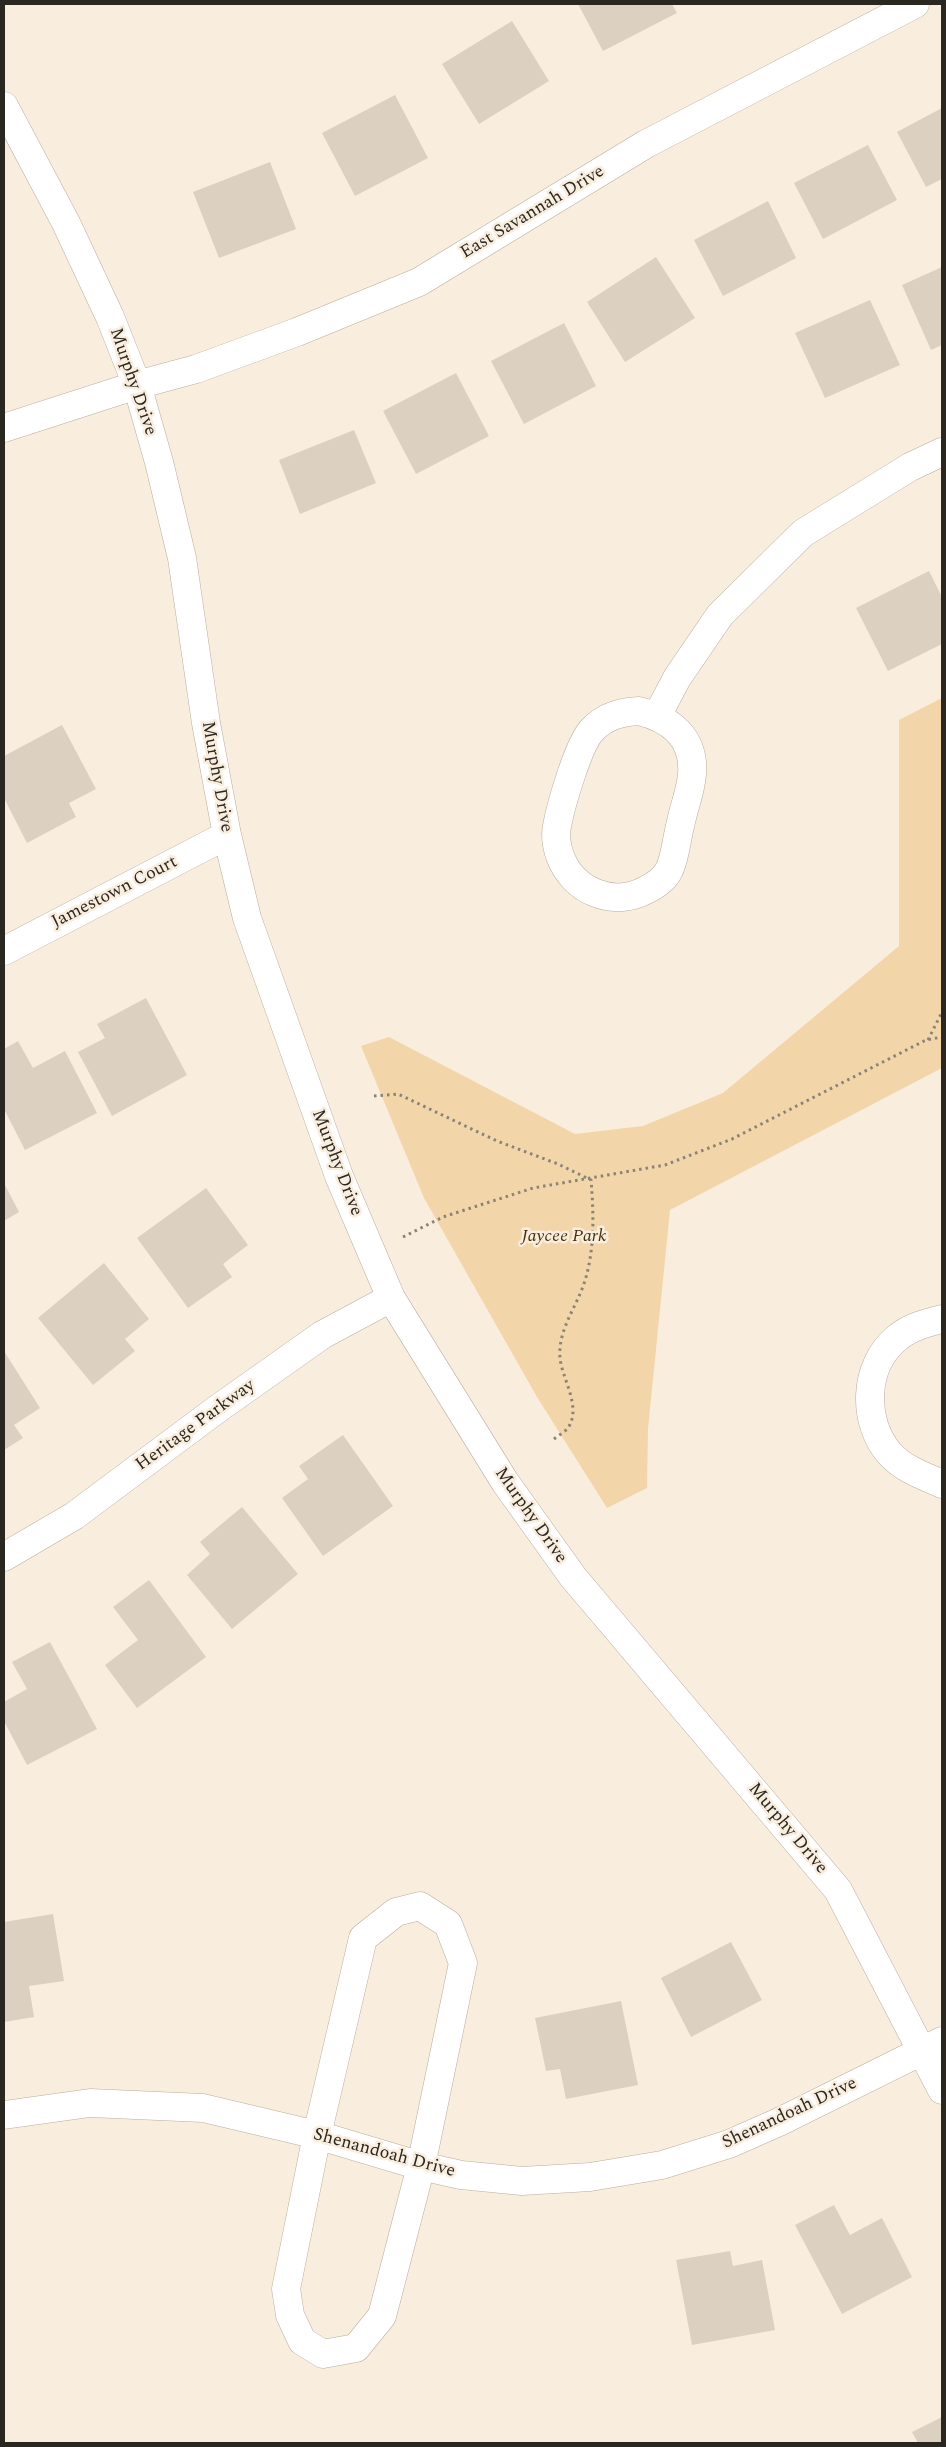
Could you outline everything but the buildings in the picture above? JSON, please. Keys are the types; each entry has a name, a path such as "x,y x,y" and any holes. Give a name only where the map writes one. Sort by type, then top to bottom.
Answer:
{"street":[{"name":"East Savannah Drive","path":"4,428 196,369 297,332 419,282 646,144 915,4"},
{"name":"Murphy Drive","path":"4,106 70,232 110,317 137,386 159,462 182,558 206,723 226,836 247,918 339,1176 391,1298 505,1482 573,1577 838,1890 932,2046 942,2090"},
{"path":"657,716 677,678 720,616 803,533 910,468 942,452"},
{"path":"639,711 657,716 673,725 684,740 691,756 692,775 669,871 655,886 637,895 616,898 596,894 578,883 565,868 557,848 556,828 581,746 591,731 605,719 621,712 639,711"},
{"name":"Jamestown Court","path":"4,951 226,836"},
{"name":"Heritage Parkway","path":"4,1557 74,1516 216,1410 322,1335 391,1298"},
{"path":"942,1319 917,1325 896,1339 880,1358 871,1382 870,1408 876,1432 890,1454 910,1470 942,1484"},
{"path":"420,1906 448,1924 463,1963 421,2166 382,2316 356,2348 322,2354 302,2341 290,2315 286,2289 317,2136 363,1938 396,1912 420,1906"},
{"name":"Shenandoah Drive","path":"4,2115 90,2103 203,2108 317,2136 421,2166 461,2175 522,2181 590,2177 662,2165 729,2144 779,2122 932,2046"}],"path":[{"path":"927,1040 942,1012"},
{"path":"396,1240 444,1217 532,1188 591,1180 665,1165 732,1140 927,1040 942,1037"},
{"path":"374,1096 398,1094 497,1141 558,1164 591,1180"},
{"path":"553,1440 568,1428 574,1410 560,1358 561,1337 582,1289 590,1262 593,1200 591,1180"}],"green space":[{"name":"Jaycee Park","path":"942,698 942,1068 670,1210 648,1429 647,1488 607,1508 537,1397 424,1198 361,1046 389,1037 575,1134 643,1126 723,1093 899,946 899,720"}]}
